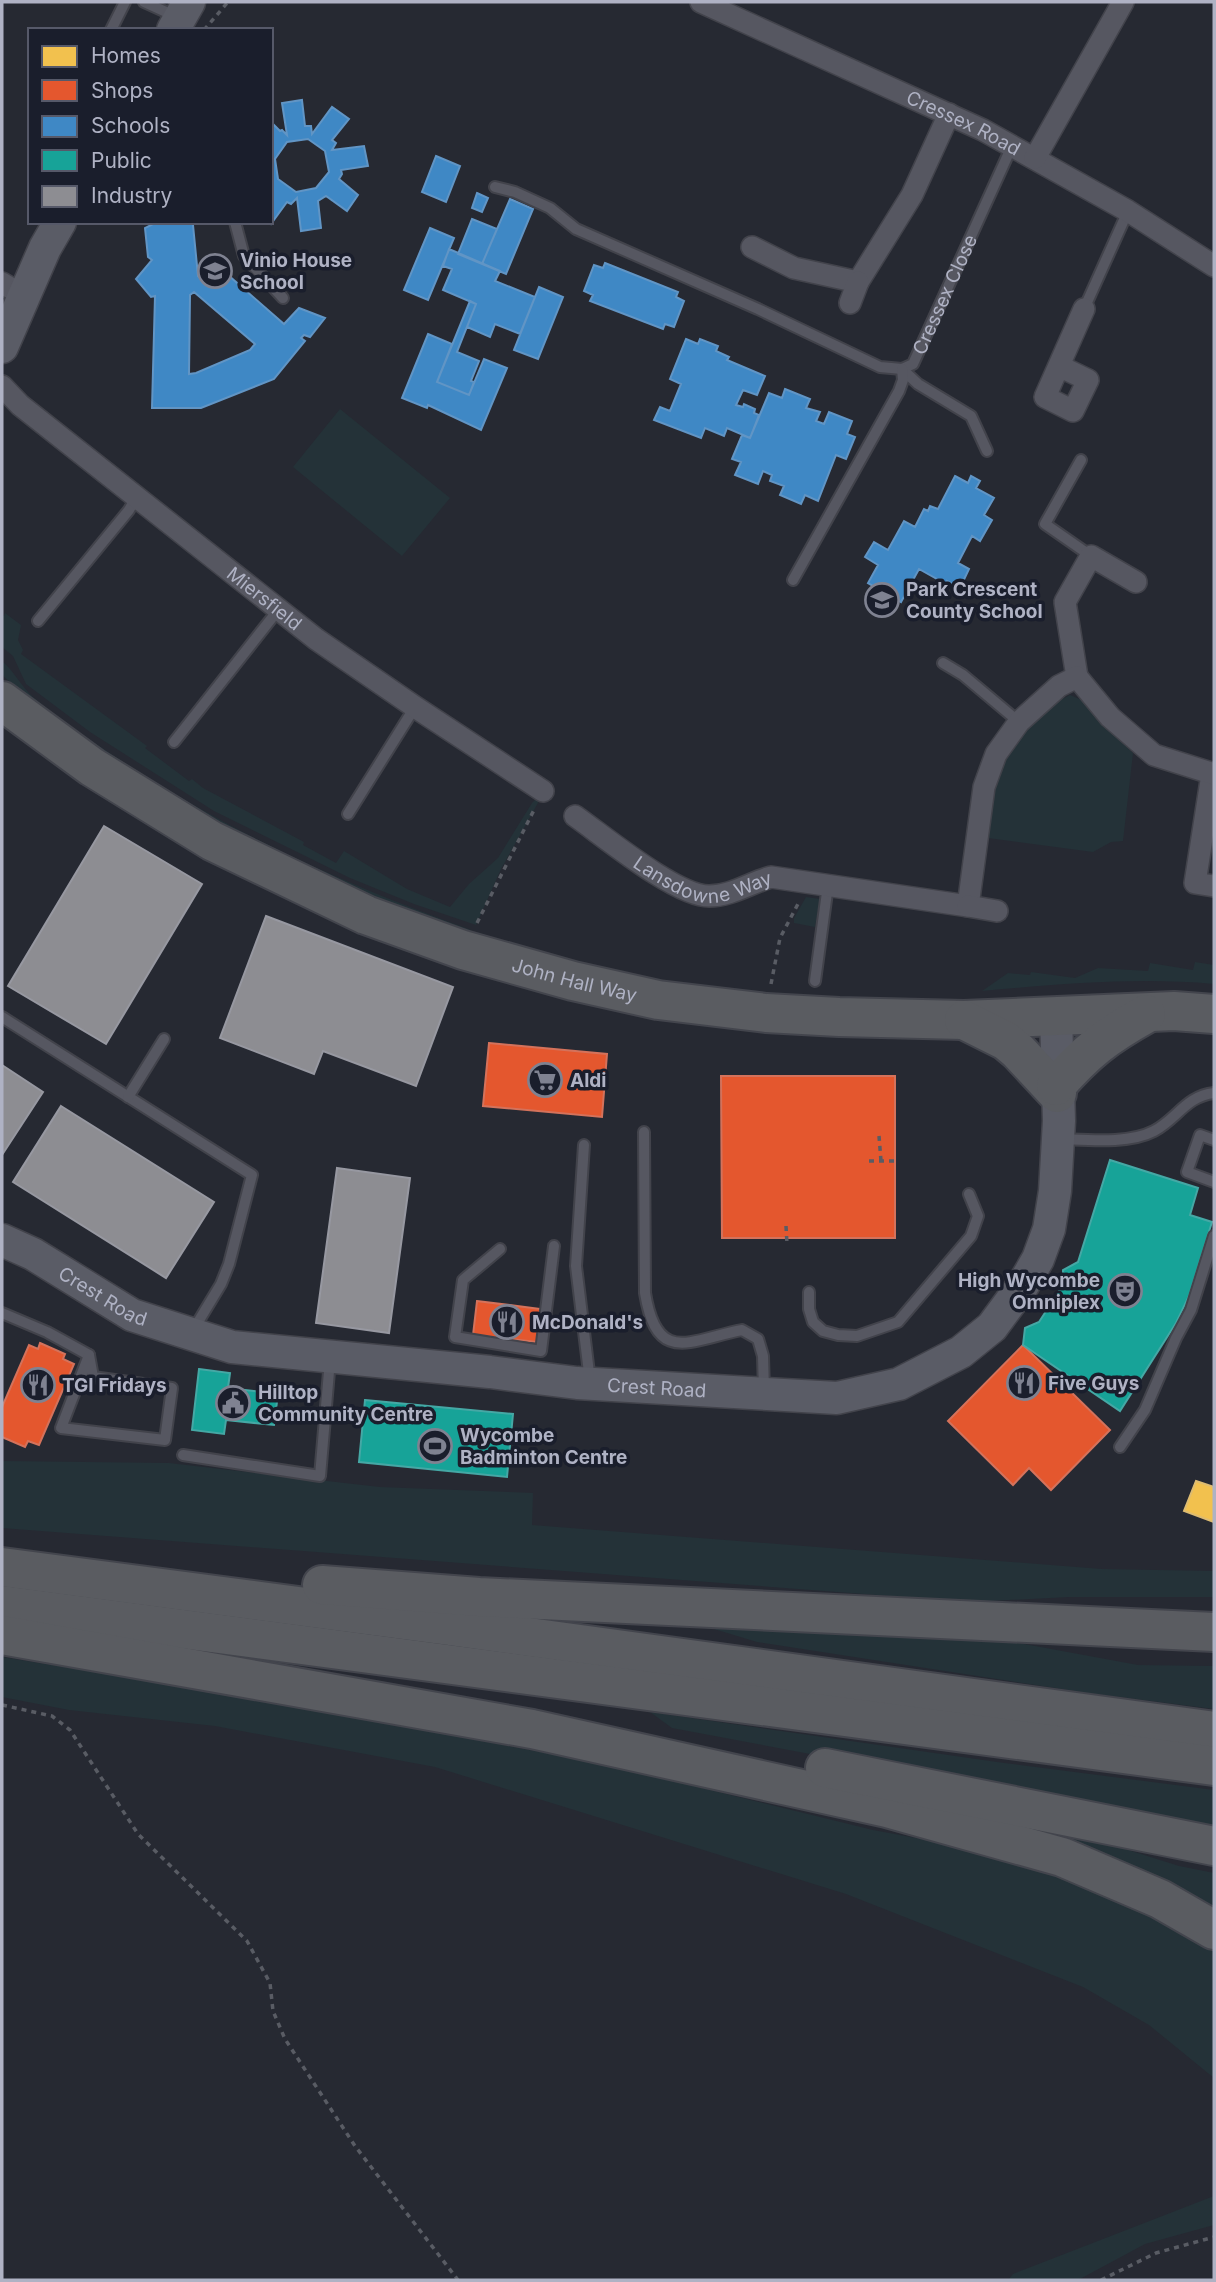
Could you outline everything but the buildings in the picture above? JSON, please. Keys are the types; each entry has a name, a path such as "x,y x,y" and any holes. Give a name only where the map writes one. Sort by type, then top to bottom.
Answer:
{"highway":[{"name":"John Hall Way","path":"2,701 92,767 212,841 366,915 463,950 573,982 658,1000 766,1013 839,1017 964,1020 1174,1010 1214,1014"},
{"path":"964,1020 1012,1046 1057,1089 1095,1045 1151,1012"},
{"path":"2,1565 138,1570 479,1597 1214,1632"},
{"path":"2,1565 1214,1731"},
{"path":"2,1605 1214,1766"},
{"path":"2,1619 534,1711 1214,1846"},
{"path":"2,1635 532,1729 887,1808 1062,1857 1160,1899 1214,1930"}],"street":[{"name":"Cressex Road","path":"701,2 948,114 1012,146 1128,211 1214,266"},
{"path":"1035,158 1123,2"},
{"path":"850,303 858,282 912,195 948,114"},
{"path":"2,347 13,290 60,224"},
{"path":"752,247 793,268 858,282"},
{"path":"1059,366 1084,309"},
{"name":"Miersfield","path":"2,386 20,405 316,639 543,791"},
{"path":"1136,582 1091,556 1065,602 1077,677 1110,717 1153,755 1213,774 1195,883 1214,886"},
{"path":"968,905 984,787 996,754 1019,722 1059,686 1077,677"},
{"name":"Lansdowne Way","path":"575,816 649,869 684,890 706,896 726,894 771,877 997,911"},
{"name":"Crest Road","path":"2,1240 33,1254 132,1315 232,1347 590,1384 837,1398 899,1384 961,1352 992,1327 1033,1268 1049,1229 1055,1191 1058,1139 1056,1015"}],"lane":[{"path":"112,28 125,2"},
{"path":"144,2 186,20"},
{"name":"Cressex Close","path":"495,187 515,192 550,208 576,229 758,309 880,367 902,369 913,364 1012,146"},
{"path":"1084,309 1128,211"},
{"path":"236,224 244,256 283,298"},
{"path":"902,369 918,384 971,416 987,451"},
{"path":"793,580 900,391 902,369"},
{"path":"1081,460 1045,524 1091,556"},
{"path":"38,621 129,510 137,496"},
{"path":"174,742 279,609"},
{"path":"943,663 963,675 1019,722"},
{"path":"348,814 415,707"},
{"path":"815,981 818,884"},
{"path":"2,1017 252,1175 229,1264 221,1284 190,1334"},
{"path":"128,1097 164,1039"},
{"path":"1058,1139 1115,1140 1154,1131 1193,1099 1214,1093"},
{"path":"644,1132 645,1293 648,1311 657,1332 669,1342 691,1343 742,1330 758,1339 763,1356 764,1394"},
{"path":"1214,1140 1200,1135 1187,1172 1214,1182"},
{"path":"584,1145 576,1266 590,1384"},
{"path":"809,1292 813,1322 823,1331 858,1336 898,1322 971,1236 978,1216 969,1194"},
{"path":"1120,1447 1145,1409 1191,1310 1214,1236"},
{"path":"500,1249 463,1280 455,1337 541,1351 554,1246"},
{"path":"2,1313 47,1332 89,1355"},
{"path":"89,1355 93,1377 172,1388 165,1440 61,1428 89,1355"},
{"path":"183,1455 320,1476 330,1357"}],"path":[{"path":"186,20 228,2"},
{"path":"463,950 543,791"},
{"path":"766,1013 780,938 818,884"},
{"path":"879,1136 881,1161"},
{"path":"869,1161 895,1161"},
{"path":"786,1226 787,1244"},
{"path":"2,1705 52,1716 70,1730 138,1834 247,1941 270,1983 273,2011 285,2039 355,2146 458,2280"},
{"path":"1101,2280 1156,2253 1214,2236"}],"shaded area":[{"path":"340,409 450,498 402,556 293,467"},
{"path":"5,613 21,625 18,640 23,650 21,654 147,746 145,748 189,781 192,779 203,788 304,842 303,845 336,863 344,851 407,889 450,907 469,884 498,858 532,803 536,799 539,801 501,869 476,925 414,904 350,878 214,811 90,732 26,684 13,656 2,647 2,615"},
{"path":"2,661 33,697 56,715 104,749 211,815 295,858 471,930 470,933 387,905 240,836 100,750 27,697 2,675"},
{"path":"1070,695 1084,701 1093,714 1133,753 1123,841 1111,842 1093,852 988,838 993,785 1006,751 1034,719"},
{"path":"806,897 820,899 815,927 794,923"},
{"path":"1195,962 1214,965 1214,984 1127,981 982,991 1008,973 1030,975 1031,972 1075,978 1098,968 1148,971 1150,963 1193,970"},
{"path":"2,1461 169,1463 380,1487 533,1493 532,1525 1102,1569 1214,1571 1214,1597 1069,1597 969,1602 2,1528"},
{"path":"671,1616 987,1637 1138,1665 1214,1666 1214,1709 1088,1693 757,1642"},
{"path":"2,1657 233,1694 604,1764 873,1830 970,1848 1042,1866 1124,1901 1214,1946 1214,2078 1149,2025 1083,1987 846,1894 435,1767 215,1726 69,1710 2,1697"},
{"path":"650,1712 1214,1790 1214,1834 976,1785 672,1728"},
{"path":"965,1811 1068,1831 1179,1866 1214,1873 1214,1915"},
{"path":"1214,2196 1214,2225 1145,2244 1078,2280 1008,2280 1013,2274"}],"place":[{"name":"Vinio House School","path":"215,271"},
{"name":"Park Crescent County School","path":"882,600"},
{"name":"Aldi","path":"545,1080"},
{"name":"High Wycombe Omniplex","path":"1125,1291"},
{"name":"McDonald's","path":"507,1322"},
{"name":"Five Guys","path":"1024,1383"},
{"name":"TGI Fridays","path":"38,1385"},
{"name":"Hilltop Community Centre","path":"233,1403"},
{"name":"Wycombe Badminton Centre","path":"435,1446"}]}
